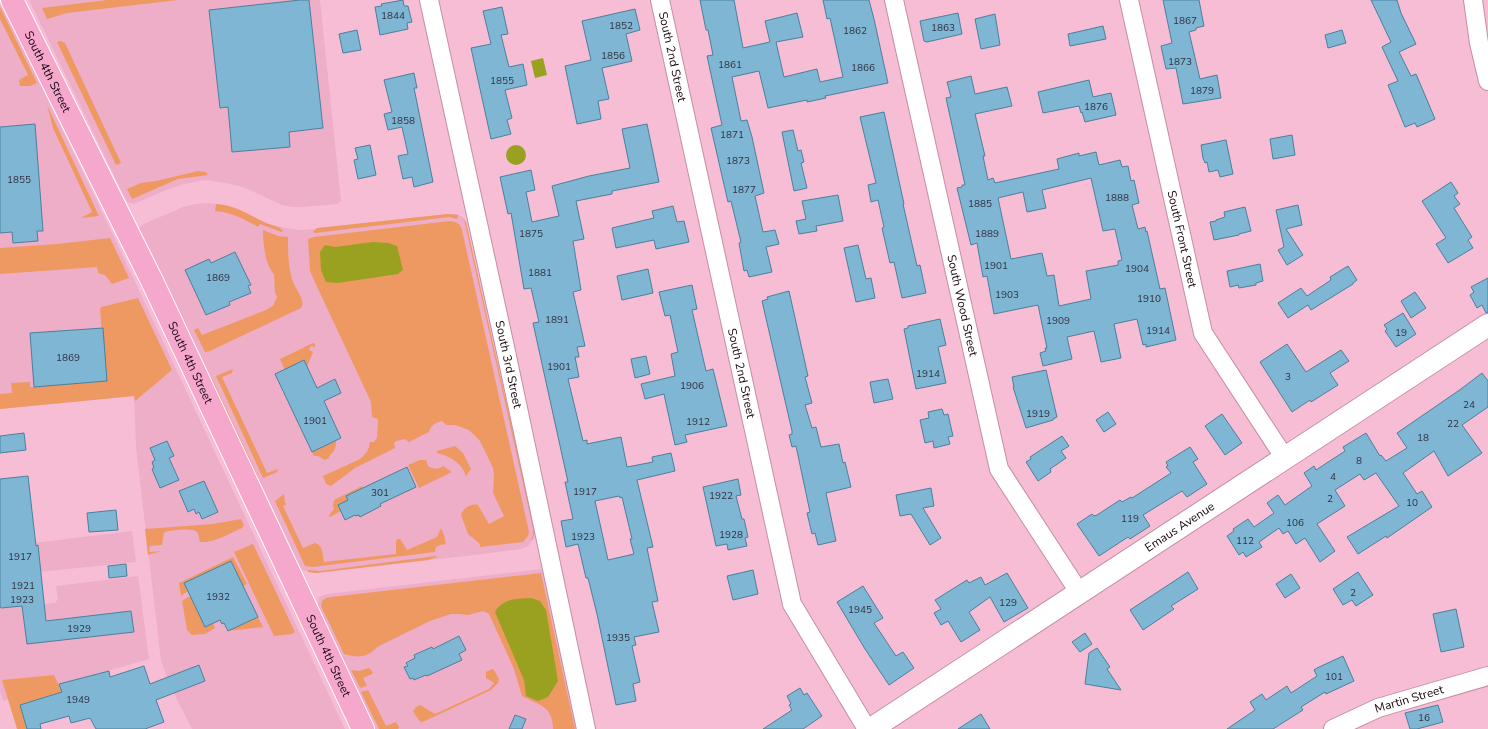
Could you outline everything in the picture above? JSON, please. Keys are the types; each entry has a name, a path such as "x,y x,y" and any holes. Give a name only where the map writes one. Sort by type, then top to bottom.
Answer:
{"main road":[{"name":"South 4th Street","path":"12,0 152,282 362,729"},
{"name":"Emaus Avenue","path":"871,729 1284,457 1488,325"}],"street":[{"name":"South 3rd Street","path":"429,0 586,729"},
{"name":"South 2nd Street","path":"660,0 792,604 867,729"},
{"name":"South Wood Street","path":"894,0 999,468 1079,592"},
{"name":"South Front Street","path":"1129,0 1204,333 1284,457"},
{"path":"1469,0 1475,20 1488,81"},
{"path":"1474,0 1475,20"},
{"name":"Martin Street","path":"1333,729 1378,708 1488,676"}],"shaded area":[{"path":"0,0 114,237 345,729 192,729 172,690 161,661 136,447 134,396 0,409"},
{"path":"29,0 320,0 341,201 337,204 292,207 282,205 243,187 205,180 184,184 166,190 134,204 127,202"},
{"path":"107,0 178,0 67,13 47,19 42,8"},
{"path":"0,7 37,83 30,86 20,86 19,80 28,75 0,19"},
{"path":"60,41 65,43 121,163 116,165 57,42"},
{"path":"543,58 547,75 535,78 531,61"},
{"path":"47,105 99,216 81,218 92,212 53,128"},
{"path":"516,145 523,148 526,155 523,162 516,165 509,162 506,155 509,148"},
{"path":"198,171 206,172 208,175 178,179 132,199 127,189 141,183"},
{"path":"209,203 232,207 269,224 291,229 304,230 448,214 456,214 463,217 466,222 535,531 534,538 528,546 521,549 483,554 316,573 301,569 139,229 144,224 183,207"},
{"path":"216,204 236,208 266,223 278,227 283,231 281,232 260,224 258,227 232,214 215,211"},
{"path":"448,214 458,215 457,219 449,217 315,233 313,232 317,228"},
{"path":"464,219 466,222 535,531 532,540 533,528"},
{"path":"450,221 458,223 462,230 529,532 528,536 523,542 480,547 480,544 468,534 461,515 468,507 478,505 489,524 504,516 493,493 493,468 480,441 469,430 455,425 446,425 442,421 434,425 429,432 409,442 405,439 396,441 394,443 395,448 355,468 331,486 326,484 323,476 360,459 364,455 368,450 370,442 374,442 377,438 378,419 372,417 371,402 310,271 308,239 314,237"},
{"path":"263,230 278,236 288,237 290,271 293,282 301,298 301,308 205,352 194,330 198,328 202,335 273,306 277,297 275,293 274,274 268,265 264,247"},
{"path":"110,238 129,278 112,284 105,275 98,273 97,267 0,274 0,248"},
{"path":"373,242 388,243 397,246 403,270 398,274 338,283 326,282 321,270 320,252 325,245 335,247"},
{"path":"138,298 172,370 135,401 134,396 0,409 0,394 12,393 11,383 30,382 30,387 34,387 106,381 100,309 101,307"},
{"path":"313,343 315,344 315,347 311,346 309,350 313,352 307,367 285,370 280,359"},
{"path":"233,369 232,373 222,377 267,473 278,469 277,472 263,478 216,376"},
{"path":"210,378 212,379 258,478 256,477"},
{"path":"336,441 335,449 329,458 325,460 318,456 314,456 312,452"},
{"path":"455,446 463,453 471,469 466,476 464,471 455,461 447,456 437,453 437,451"},
{"path":"420,460 426,460 428,466 432,468 437,469 443,466 452,472 419,488 408,465"},
{"path":"362,486 363,488 346,496 348,500 338,505 341,511 330,517 329,515 334,509 334,500"},
{"path":"284,494 285,503 287,504 283,506 303,548 315,543 318,544 322,551 324,562 396,554 397,539 400,539 407,550 437,537 441,528 446,544 436,547 435,552 313,567 305,566 275,501"},
{"path":"241,519 244,525 242,528 221,538 206,542 200,542 197,532 191,530 164,532 162,545 150,546 149,551 161,551 148,555 145,529 213,524"},
{"path":"132,531 136,562 0,576 0,547"},
{"path":"253,544 295,632 292,634 274,636 234,552"},
{"path":"233,557 247,584 243,586 231,561 184,583 188,591 181,596 179,583"},
{"path":"437,557 428,560 316,573 308,572 308,570 320,571"},
{"path":"543,569 579,729 375,729 318,608 319,597 327,594"},
{"path":"541,573 575,729 553,729 551,715 548,711 539,704 522,696 514,669 489,614 483,611 468,615 451,614 430,621 377,647 366,655 353,656 344,654 321,606 322,601 331,597"},
{"path":"138,576 149,659 3,701 0,691 0,608 55,603 58,599 56,586"},
{"path":"188,597 191,597 205,627 213,623 215,628 205,634 192,635 187,630 182,601"},
{"path":"531,598 540,601 546,610 558,681 548,697 538,701 526,696 524,680 495,612 498,607 510,600"},
{"path":"258,617 263,627 228,631"},
{"path":"369,668 373,672 372,674 363,678 367,686 360,688 351,670 359,671"},
{"path":"492,669 499,679 498,683 491,690 425,721 421,722 413,711 420,705 435,714 489,689 494,683 486,678 486,672"},
{"path":"54,675 62,692 20,705 27,729 17,729 2,680"},
{"path":"368,690 386,726 396,722 399,727 398,729 379,729 361,692"}],"building":[{"path":"309,0 323,128 289,132 290,147 232,152 228,107 220,108 209,10"},
{"path":"403,0 404,6 408,6 412,22 407,23 408,29 380,35 375,7 382,6 381,4"},
{"path":"700,0 734,0 743,48 770,42 765,21 797,13 803,37 776,42 784,77 817,69 820,82 843,77 830,18 827,19 823,0 869,0 888,83 825,96 826,98 807,102 807,100 768,108 759,71 732,77 741,121 747,120 752,137 764,193 755,196 763,232 775,230 779,244 766,247 772,272 749,277 747,270 744,271 739,243 741,242 731,201 728,202 711,128 722,125 707,56 713,55"},
{"path":"1163,0 1199,0 1204,26 1189,32 1200,79 1217,75 1221,98 1183,104 1176,68 1166,69 1161,46 1172,43"},
{"path":"1371,0 1397,0 1401,13 1416,44 1399,52 1411,76 1416,74 1435,119 1417,127 1415,123 1405,127 1388,85 1398,81 1382,47 1391,42"},
{"path":"502,7 508,34 501,35 509,67 523,64 527,85 505,90 512,118 507,120 511,134 491,139 471,48 491,44 483,11"},
{"path":"635,9 640,30 626,34 632,61 602,68 609,99 598,101 601,119 577,124 565,66 591,60 582,21"},
{"path":"958,13 962,34 927,42 924,41 920,21"},
{"path":"995,14 1000,45 981,49 975,19"},
{"path":"1103,26 1106,39 1070,46 1068,34"},
{"path":"357,30 361,50 343,53 339,34"},
{"path":"1342,30 1346,43 1328,48 1325,35"},
{"path":"414,73 417,88 414,88 433,182 414,187 412,177 403,179 398,156 408,154 402,127 388,130 384,114 392,112 384,80"},
{"path":"971,76 975,94 1007,87 1012,106 975,114 985,156 983,156 988,180 993,178 995,183 1059,169 1057,159 1079,153 1079,156 1096,152 1099,165 1120,160 1122,167 1128,166 1131,181 1134,180 1139,203 1132,205 1138,229 1145,227 1146,232 1147,231 1160,289 1165,288 1176,340 1146,347 1146,344 1143,345 1137,319 1114,324 1121,358 1101,362 1094,331 1067,337 1072,359 1043,366 1040,353 1046,351 1045,348 1047,348 1038,305 994,314 987,276 983,277 977,243 971,245 957,188 965,185 946,98 951,97 947,82","holes":["1091,178 1103,231 1115,229 1122,260 1118,261 1118,265 1086,271 1091,299 1059,306 1054,275 1047,276 1042,253 1011,259 998,198 1023,192 1027,212 1046,208 1042,190"]},
{"path":"1089,80 1093,97 1111,93 1116,115 1085,122 1079,106 1043,113 1038,92"},
{"path":"884,112 917,266 920,265 926,293 902,298 894,262 890,263 882,228 884,227 878,200 871,202 868,185 876,183 860,117"},
{"path":"35,124 43,231 37,231 38,241 13,243 12,232 0,233 0,127"},
{"path":"647,124 659,182 612,191 612,194 576,201 584,239 573,241 581,290 573,292 585,346 577,347 579,357 575,357 579,377 568,379 583,441 587,440 587,444 621,437 627,467 653,462 652,457 671,453 675,471 637,480 653,547 647,548 658,601 652,602 659,632 634,637 636,645 632,646 640,682 633,684 636,701 616,705 597,614 578,544 566,547 561,521 573,519 565,482 568,482 533,323 539,322 531,288 524,289 511,213 508,214 500,177 531,170 535,190 526,192 532,222 559,216 552,186 589,176 630,168 622,129","holes":["619,496 620,498 622,497 634,554 608,560 595,501"]},
{"path":"793,130 798,151 801,150 804,162 801,163 807,188 794,191 782,132"},
{"path":"1292,135 1295,155 1273,159 1270,139"},
{"path":"1226,140 1233,174 1220,177 1218,170 1209,172 1207,162 1205,163 1203,158 1201,145"},
{"path":"370,145 376,175 358,179 354,160 358,159 355,148"},
{"path":"1451,182 1458,193 1454,196 1460,204 1454,208 1472,237 1468,240 1473,248 1448,263 1436,244 1446,238 1422,201"},
{"path":"838,195 843,221 816,226 817,231 799,234 796,221 806,219 802,201"},
{"path":"1298,205 1302,225 1286,229 1303,255 1287,265 1278,250 1284,247 1276,210"},
{"path":"673,206 677,222 684,221 689,242 656,249 654,240 616,248 612,228 654,218 652,211"},
{"path":"1245,207 1251,231 1214,240 1210,222 1225,217 1224,212"},
{"path":"858,245 866,279 871,278 875,298 856,302 844,248"},
{"path":"235,252 251,285 248,286 251,293 229,302 230,305 206,315 185,270 209,259 211,263"},
{"path":"1260,264 1263,281 1256,283 1256,285 1239,288 1238,285 1230,287 1227,271"},
{"path":"1348,266 1357,280 1353,284 1311,310 1308,305 1288,318 1278,303 1301,288 1307,296 1331,280 1330,277"},
{"path":"648,269 653,293 622,300 617,276"},
{"path":"1488,278 1488,313 1486,313 1482,305 1477,308 1470,295 1474,292 1471,287"},
{"path":"692,285 697,309 692,310 706,371 713,369 727,426 685,435 687,442 675,445 664,394 645,399 641,384 675,376 671,354 678,352 670,315 665,316 659,292"},
{"path":"789,291 808,376 805,377 812,403 805,405 812,428 816,427 821,447 839,444 843,463 845,462 851,487 826,493 836,541 818,545 815,533 812,534 807,513 810,512 796,446 792,447 789,435 792,434 792,431 762,301 768,299 767,297"},
{"path":"1415,292 1426,308 1411,318 1401,301"},
{"path":"1403,313 1416,334 1396,347 1385,331 1387,329 1384,325"},
{"path":"940,319 946,345 938,347 946,383 916,389 904,329 908,328 908,326"},
{"path":"103,328 107,381 34,387 30,333"},
{"path":"1287,344 1306,372 1341,350 1349,361 1330,373 1338,385 1311,402 1310,400 1292,412 1260,362"},
{"path":"646,356 650,374 635,378 631,359"},
{"path":"304,360 317,388 335,379 341,393 324,401 341,438 312,452 275,374"},
{"path":"1046,370 1057,417 1053,420 1026,428 1013,387 1012,377"},
{"path":"1482,373 1488,381 1488,407 1462,425 1482,453 1448,476 1434,451 1403,473 1417,494 1422,491 1432,507 1387,538 1386,536 1358,554 1347,537 1399,506 1376,473 1364,480 1360,474 1335,490 1345,506 1317,524 1335,551 1320,562 1305,538 1296,544 1288,531 1283,534 1279,528 1259,542 1262,547 1246,557 1243,552 1239,555 1227,536 1234,531 1233,529 1248,519 1254,527 1274,513 1267,503 1278,495 1285,505 1312,486 1304,473 1314,466 1316,470 1345,451 1343,447 1366,433 1380,456 1381,455 1386,461 1407,448 1397,433"},
{"path":"888,379 893,399 874,403 870,382"},
{"path":"942,409 944,415 948,414 953,436 948,437 950,444 934,448 933,441 925,443 920,420 929,418 928,412"},
{"path":"1108,412 1116,424 1104,432 1096,420"},
{"path":"1222,414 1242,443 1225,455 1205,426"},
{"path":"24,433 26,450 0,453 0,436"},
{"path":"1062,436 1069,446 1061,451 1066,458 1050,469 1051,472 1038,481 1026,462 1031,459 1030,457"},
{"path":"167,441 174,456 169,458 179,480 160,488 152,469 154,468 152,462 155,460 150,448"},
{"path":"1190,447 1198,459 1193,462 1207,484 1187,497 1182,491 1143,515 1150,526 1130,539 1128,537 1099,556 1077,524 1092,514 1094,516 1097,515 1120,500 1122,502 1131,497 1132,498 1171,473 1166,467 1168,466 1166,462"},
{"path":"407,467 416,487 380,504 381,506 360,517 359,515 355,515 345,520 338,505 348,500 346,496"},
{"path":"28,476 36,546 38,545 46,621 131,611 134,632 27,644 22,606 1,608 0,479"},
{"path":"738,479 741,495 736,496 742,519 744,519 748,537 745,538 747,546 728,550 727,544 716,546 703,487"},
{"path":"204,481 218,512 202,519 199,512 196,514 194,509 188,512 179,491"},
{"path":"931,488 934,506 923,508 941,538 930,545 911,514 900,516 896,495"},
{"path":"116,510 118,530 89,532 87,513"},
{"path":"231,561 258,617 228,631 224,623 222,624 220,620 205,627 184,583"},
{"path":"126,564 127,576 109,578 108,566"},
{"path":"753,570 758,594 733,600 727,576"},
{"path":"1188,572 1198,589 1171,606 1174,609 1143,630 1130,610"},
{"path":"1358,572 1373,595 1356,606 1352,600 1343,605 1333,589"},
{"path":"1007,573 1028,608 1004,622 990,597 969,612 980,630 961,642 948,621 941,625 934,613 941,609 935,600 967,580 969,583 981,577 985,585"},
{"path":"1291,574 1300,588 1285,598 1276,584"},
{"path":"863,586 883,618 874,623 896,656 903,652 914,668 889,685 865,649 837,602"},
{"path":"1456,609 1464,647 1441,652 1433,614"},
{"path":"1085,633 1092,644 1080,652 1072,642"},
{"path":"459,636 466,650 459,654 462,660 427,676 426,675 414,680 413,678 410,679 404,667 408,666 406,663 415,658 414,655 432,647 433,649"},
{"path":"1097,648 1110,667 1107,669 1121,690 1085,684 1089,653"},
{"path":"1343,656 1354,681 1326,694 1325,692 1301,707 1303,710 1273,729 1227,729 1255,710 1250,702 1262,694 1266,700 1287,686 1291,693 1317,676 1314,670"},
{"path":"199,665 205,681 156,700 164,722 145,729 96,729 90,718 71,723 69,716 40,724 41,729 27,729 20,705 62,692 59,684 109,671 110,677 144,666 150,684"},
{"path":"800,688 804,695 807,693 822,716 803,729 763,729 792,710 787,696"},
{"path":"1438,705 1443,722 1417,729 1410,729 1405,713"},
{"path":"981,714 990,729 958,729"},
{"path":"515,715 526,719 522,729 509,729"}]}
